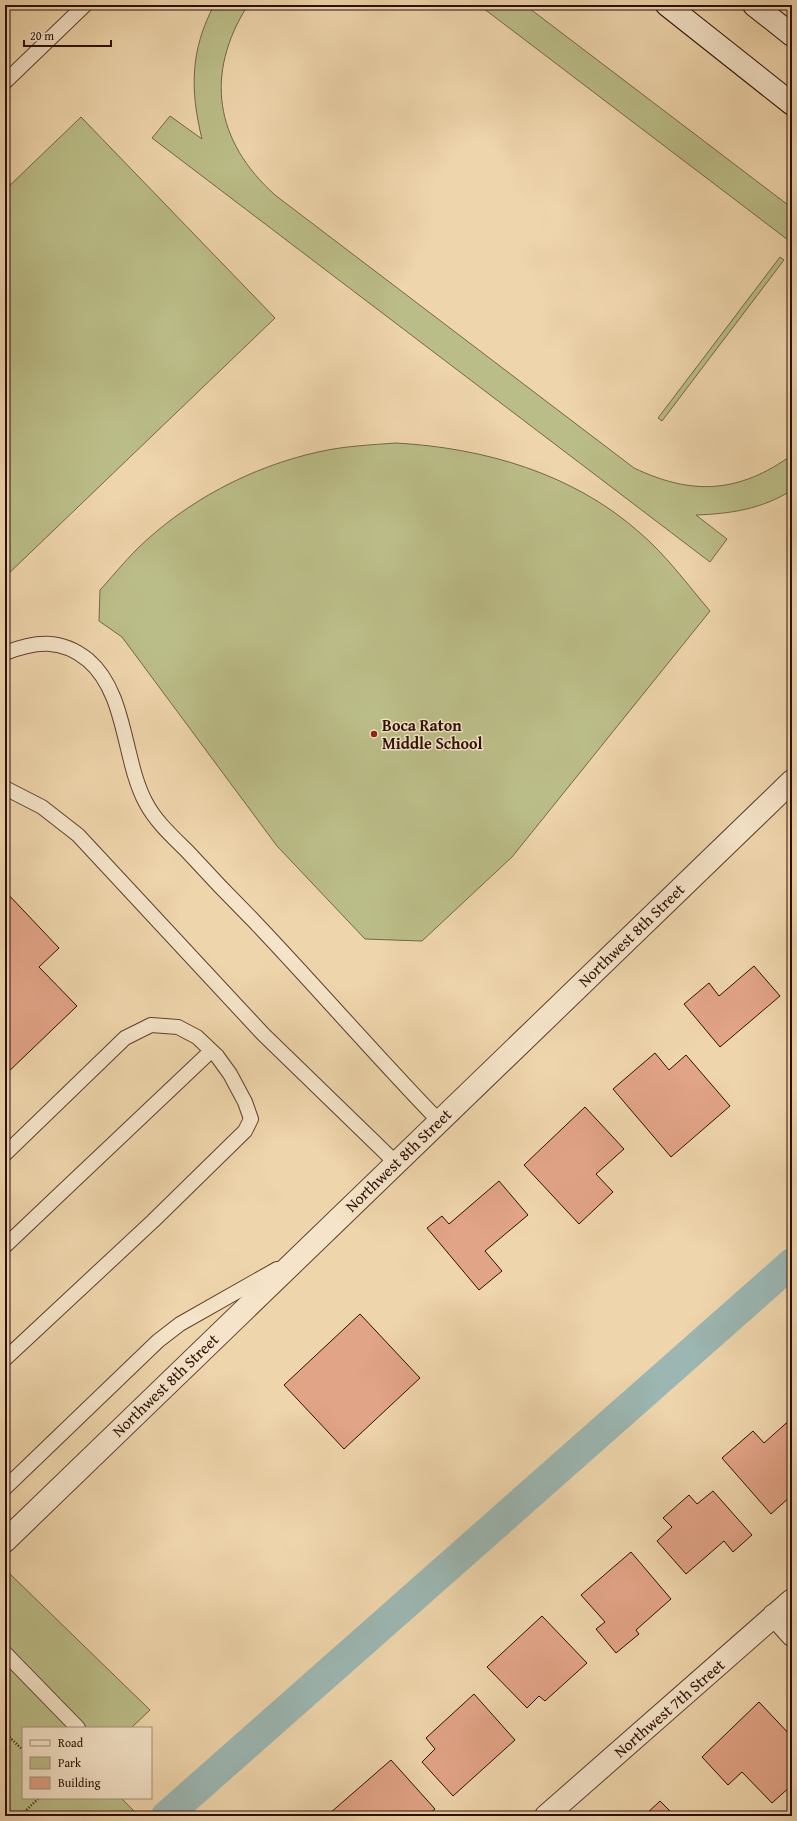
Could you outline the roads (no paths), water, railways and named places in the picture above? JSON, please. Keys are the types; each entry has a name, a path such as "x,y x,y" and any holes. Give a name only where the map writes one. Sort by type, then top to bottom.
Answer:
{"street":[{"path":"666,5 792,104"},
{"path":"754,5 792,35"},
{"name":"Northwest 8th Street","path":"5,1541 295,1259 792,781"},
{"name":"Northwest 7th Street","path":"546,1816 792,1600"},
{"path":"774,1615 792,1635"}],"lane":[{"path":"5,82 85,5"},
{"path":"5,653 23,646 49,642 67,649 87,660 100,674 114,699 137,780 146,804 166,830 282,951 384,1064 438,1121"},
{"path":"5,788 42,807 78,835 263,1034 396,1162"},
{"path":"5,1154 125,1038 151,1025 178,1027 197,1037 230,1074 246,1102 251,1119 245,1131 5,1359"},
{"path":"5,1246 211,1051"},
{"path":"5,1488 158,1341 180,1324 295,1259"},
{"path":"5,1653 77,1727"}],"waterway":[{"path":"166,1816 792,1263"}],"place":[{"name":"Boca Raton Middle School","path":"374,734"}]}
